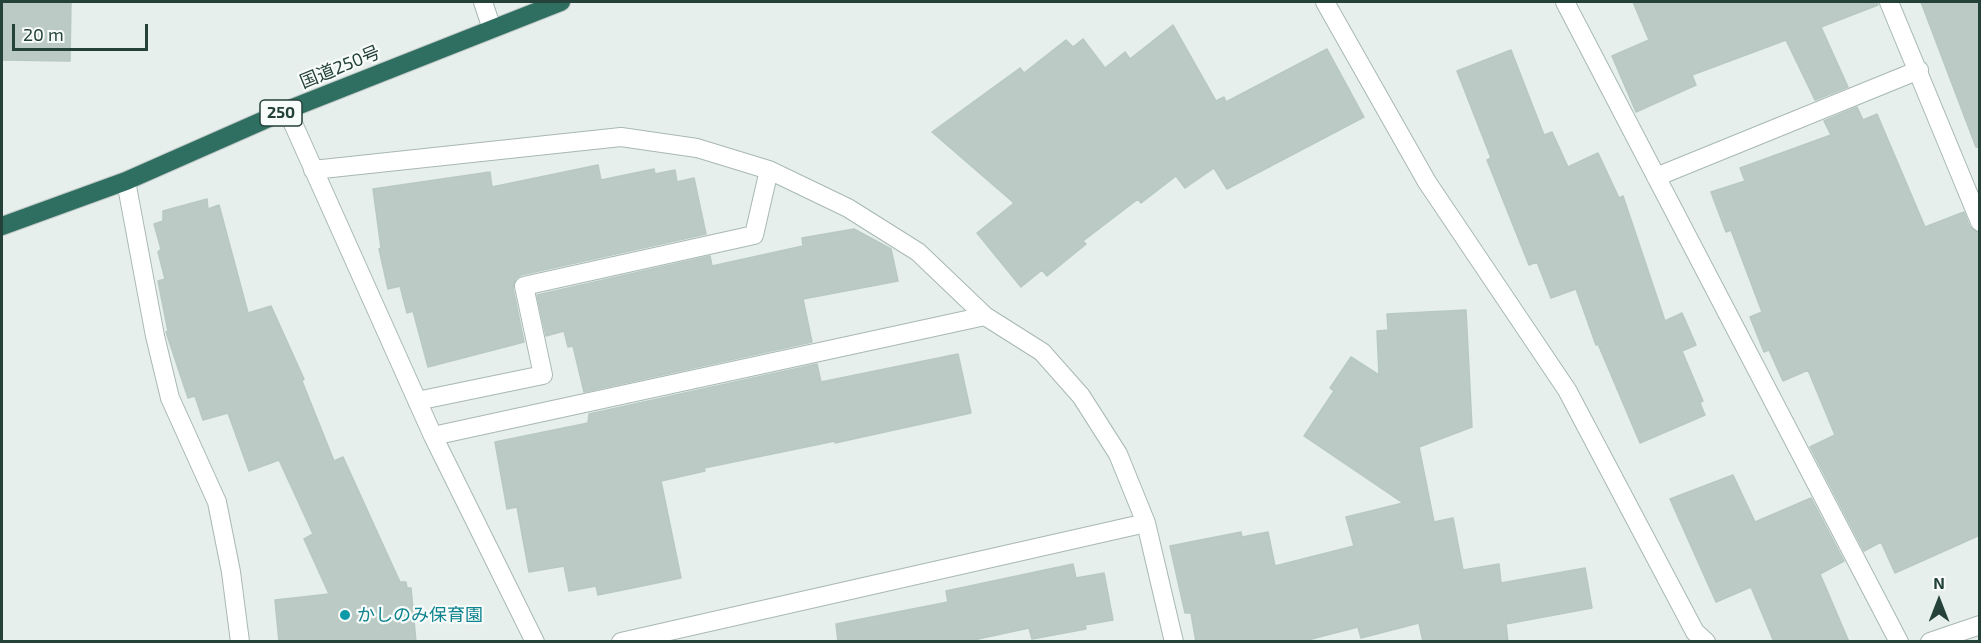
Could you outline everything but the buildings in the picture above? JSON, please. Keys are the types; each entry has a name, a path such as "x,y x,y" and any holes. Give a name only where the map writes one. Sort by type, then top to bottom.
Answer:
{"highway":[{"name":"国道250号","path":"2,226 126,181 287,110 561,2"}],"street":[{"path":"483,2 492,29"},
{"path":"1325,2 1427,182 1567,390 1695,632 1706,642"},
{"path":"1565,2 1899,642"},
{"path":"1889,2 1980,222"},
{"path":"1656,177 1919,70"},
{"path":"287,110 432,436 535,642"},
{"path":"313,170 621,137 697,148 769,170 848,208 918,252 985,316 1042,352 1081,396 1118,454 1146,523 1174,642"},
{"path":"417,401 543,375 524,286 754,235 769,170"},
{"path":"126,181 155,336 170,398 217,502 231,572 240,642"},
{"path":"432,436 985,316"},
{"path":"621,642 1146,523"},
{"path":"1930,642 1980,625"}],"place":[{"name":"かしのみ保育園","path":"345,615"}]}
